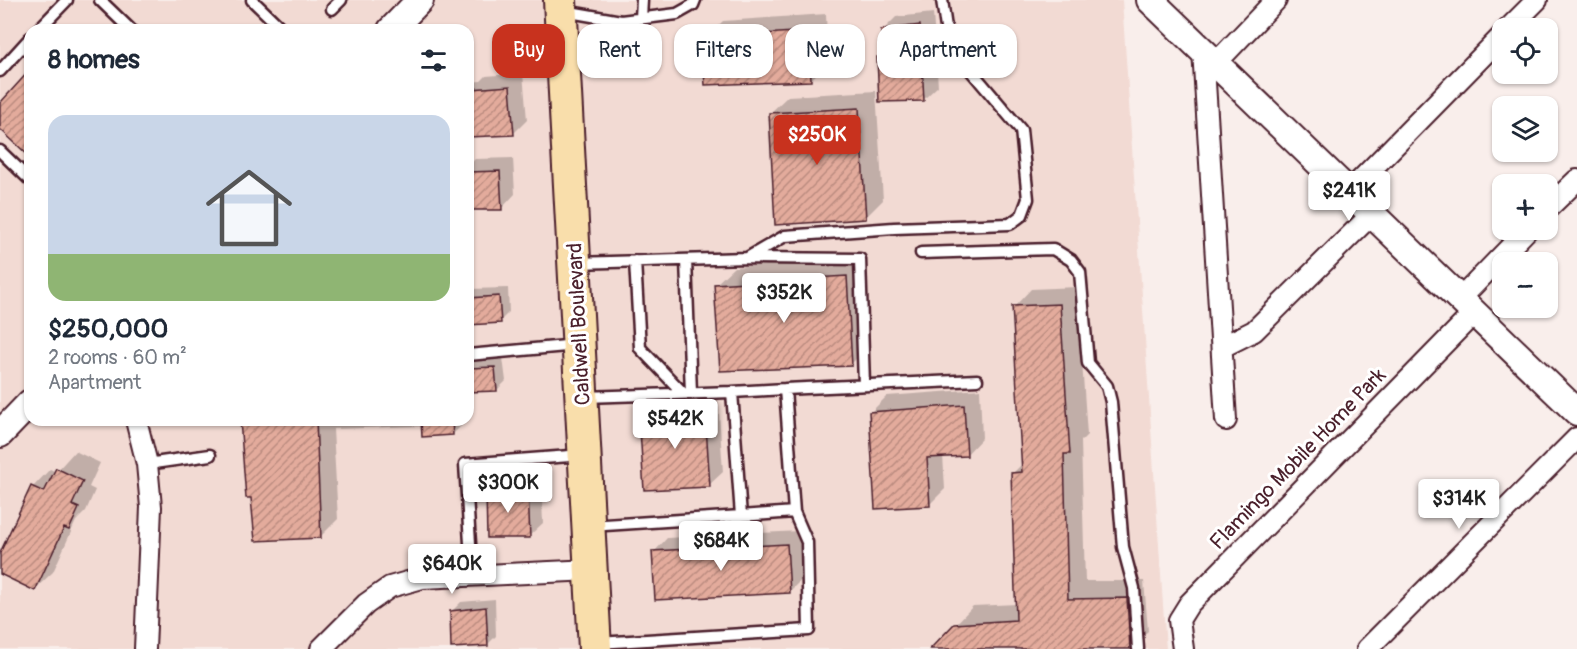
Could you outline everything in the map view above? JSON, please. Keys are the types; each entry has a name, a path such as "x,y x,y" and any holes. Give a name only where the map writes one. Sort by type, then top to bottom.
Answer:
{"main road":[{"name":"Caldwell Boulevard","path":"558,4 576,263 595,646"}],"street":[{"path":"397,24 420,0"},
{"path":"1150,0 1577,412"},
{"path":"1209,57 1276,0"},
{"path":"1519,18 1537,0"},
{"path":"1349,192 1492,45"},
{"path":"1209,57 1226,420"},
{"path":"1558,198 1577,180"},
{"path":"1222,347 1254,331 1372,214"},
{"name":"Flamingo Mobile Home Park","path":"1183,649 1179,620 1189,604 1467,306 1519,240"},
{"path":"0,434 24,409"},
{"path":"138,426 147,464 151,507 145,649"},
{"path":"1367,649 1577,438"},
{"path":"321,649 366,604 390,586 422,578 592,570"}],"lane":[{"path":"44,24 67,0"},
{"path":"100,0 125,24"},
{"path":"252,0 277,24"},
{"path":"332,9 341,0"},
{"path":"641,18 642,0"},
{"path":"558,4 621,21 676,14 693,6 695,0"},
{"path":"747,258 785,236 894,228 1010,224 1022,215 1028,198 1021,130 956,53 947,35 942,0"},
{"path":"0,71 24,45"},
{"path":"0,152 24,174"},
{"path":"921,253 1053,249 1071,260 1080,272 1088,363 1107,386 1111,402 1123,547 1134,588 1138,649"},
{"path":"576,263 747,258 860,259 864,385"},
{"path":"686,260 687,393"},
{"path":"635,261 640,348 687,393"},
{"path":"474,354 580,345"},
{"path":"583,397 977,380"},
{"path":"595,646 809,630 807,542 794,512 785,389"},
{"path":"732,392 741,516"},
{"path":"147,464 210,455"},
{"path":"472,575 465,464 586,455"},
{"path":"589,526 794,512"}],"shaded area":[{"path":"0,0 1122,0 1166,649 0,649"}],"building":[{"path":"773,33 785,33 785,78 811,78 811,81 705,85 704,78 773,78"},
{"path":"24,77 24,151 0,129 0,103"},
{"path":"878,78 923,78 924,101 879,102"},
{"path":"510,86 514,135 474,137 474,89"},
{"path":"859,108 866,219 775,225 769,113"},
{"path":"500,171 502,210 474,210 474,172"},
{"path":"847,276 852,366 720,371 714,284"},
{"path":"499,296 501,323 474,325 474,298"},
{"path":"1060,304 1070,454 1064,454 1068,599 1127,598 1130,649 930,649 954,624 1016,620 1011,473 1022,472 1012,306"},
{"path":"495,367 497,391 474,392 474,368"},
{"path":"964,405 967,456 927,458 930,506 875,509 869,412"},
{"path":"705,410 710,487 644,490 639,415"},
{"path":"240,426 316,426 321,538 255,541 251,498 246,498"},
{"path":"421,426 452,426 453,435 422,437"},
{"path":"56,468 83,481 72,505 79,508 69,530 64,528 35,591 0,574 0,553 31,486 44,492"},
{"path":"528,489 530,538 487,538 486,491"},
{"path":"787,544 790,593 655,600 652,551"},
{"path":"486,607 488,646 451,648 450,611"}]}
